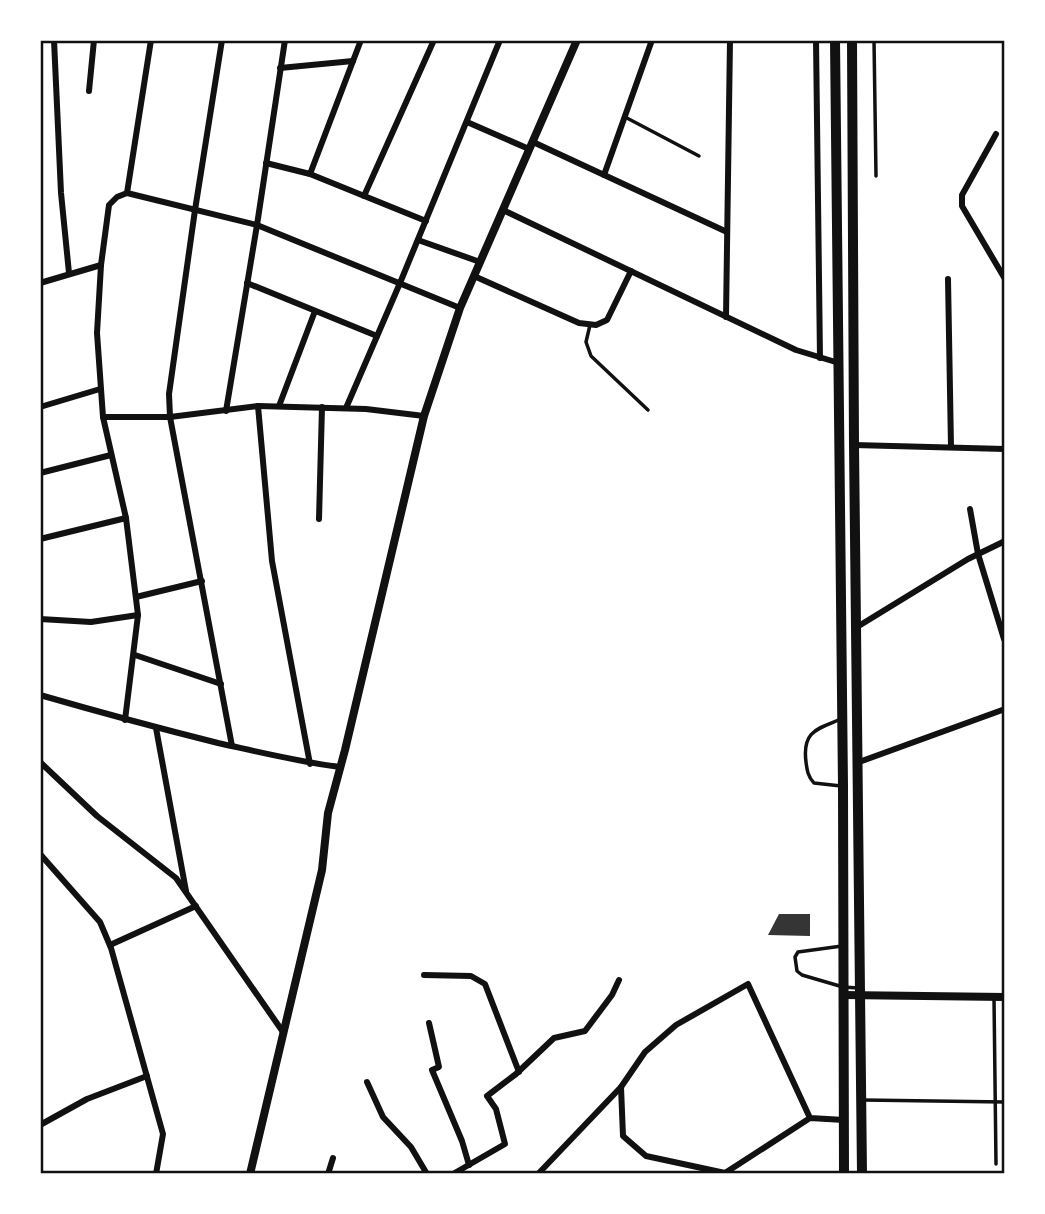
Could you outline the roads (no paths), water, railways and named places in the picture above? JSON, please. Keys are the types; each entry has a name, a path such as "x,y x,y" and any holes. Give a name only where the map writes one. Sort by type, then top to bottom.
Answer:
{"highway":[{"path":"835,40 844,1174"},
{"path":"852,40 862,1174"}],"street":[{"path":"54,40 61,193 69,273"},
{"path":"89,91 94,40"},
{"path":"127,194 151,40"},
{"path":"222,40 195,210 170,394 170,417 232,746"},
{"path":"226,411 285,40"},
{"path":"310,174 361,40"},
{"path":"364,196 434,40"},
{"path":"346,408 500,40"},
{"path":"250,1174 321,870 328,813 424,416 460,308 577,40"},
{"path":"604,175 652,40"},
{"path":"726,317 730,40"},
{"path":"816,40 820,358"},
{"path":"280,68 353,61"},
{"path":"467,122 604,175 727,232"},
{"path":"996,134 962,195 962,206 1005,279"},
{"path":"267,163 310,174 426,221"},
{"path":"125,720 138,615 126,517 103,417 100,389 97,333 101,265 109,205 117,197 127,194 257,225 460,308"},
{"path":"503,210 796,350 839,363"},
{"path":"418,240 480,262"},
{"path":"40,283 101,265"},
{"path":"474,276 579,323 590,325 607,320 631,271"},
{"path":"948,279 951,447"},
{"path":"247,283 377,336"},
{"path":"279,406 315,311"},
{"path":"40,407 100,389"},
{"path":"103,417 170,417 258,406 346,408 424,416"},
{"path":"258,406 272,561 310,764"},
{"path":"320,519 322,407"},
{"path":"854,445 1005,449"},
{"path":"40,473 111,455"},
{"path":"970,509 978,554 1004,639"},
{"path":"40,539 126,517"},
{"path":"857,627 978,554 1005,541"},
{"path":"136,597 202,581"},
{"path":"40,619 91,622 138,615"},
{"path":"135,655 221,684"},
{"path":"40,695 156,728 310,764 340,767"},
{"path":"859,762 1005,709"},
{"path":"156,728 187,893"},
{"path":"40,762 97,816 176,878 283,1032"},
{"path":"40,854 100,922 110,944 163,1134 156,1174"},
{"path":"110,944 196,906"},
{"path":"424,975 471,976 485,984 519,1072"},
{"path":"453,1174 505,1144 496,1110 487,1096 519,1072 554,1038 586,1031 612,995 619,980"},
{"path":"538,1174 621,1087 645,1052 676,1026 748,984 810,1118"},
{"path":"843,991 1005,997"},
{"path":"429,1023 439,1067 432,1070 462,1141 469,1165"},
{"path":"40,1125 86,1098 147,1076"},
{"path":"367,1082 383,1118 411,1147 427,1174"},
{"path":"621,1087 623,1136 646,1157 725,1173 810,1118 844,1120"},
{"path":"328,1174 333,1158"}],"lane":[{"path":"874,40 876,176"},
{"path":"625,117 699,156"},
{"path":"590,325 586,342 591,356 648,410"},
{"path":"842,718 813,731 807,737 805,755 807,769 814,783 843,786"},
{"path":"843,991 802,975 797,971 795,957 803,950 844,946"},
{"path":"994,997 996,1164"},
{"path":"862,1100 1005,1102"}]}
